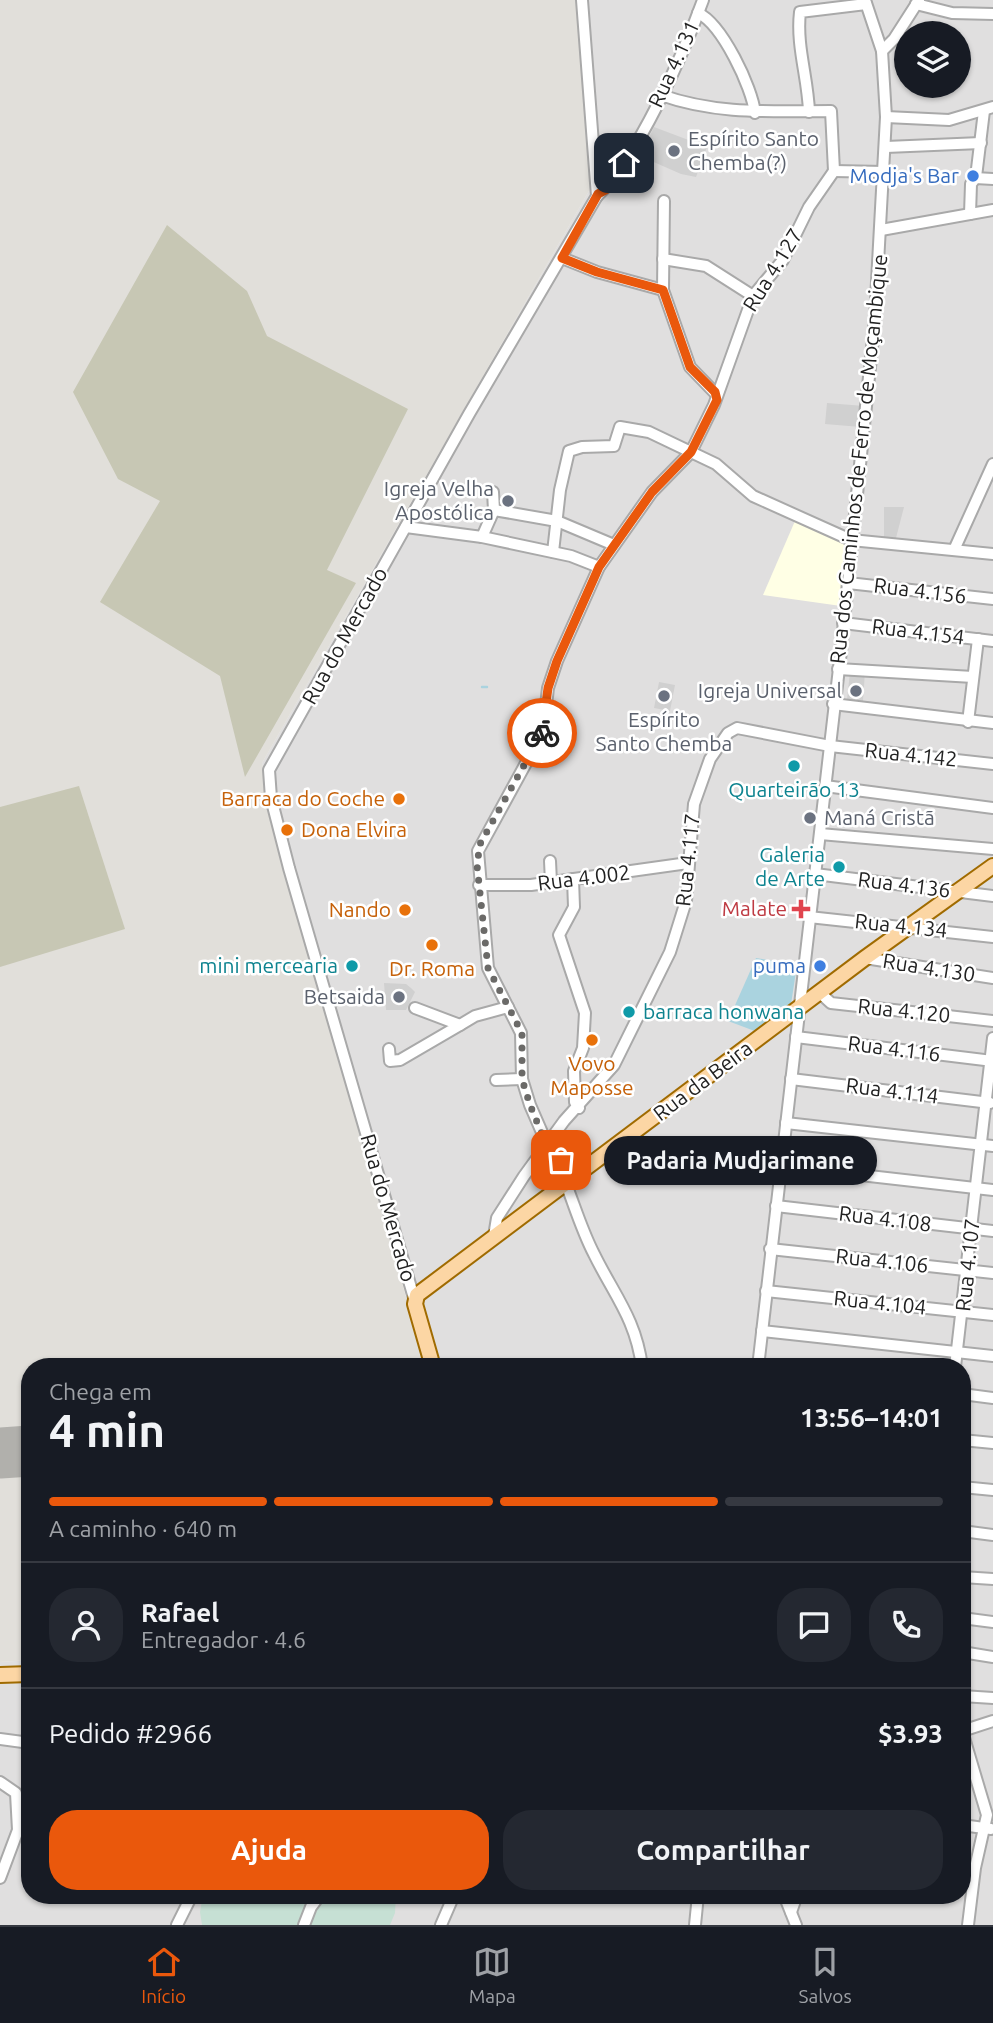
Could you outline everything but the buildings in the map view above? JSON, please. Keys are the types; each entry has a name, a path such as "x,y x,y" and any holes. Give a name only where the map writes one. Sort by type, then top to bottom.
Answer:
{"main road":[{"name":"Rua da Beira","path":"414,1298 819,992 993,866"},
{"path":"414,1298 431,1358"},
{"path":"0,1675 21,1674"}],"street":[{"path":"582,0 597,197"},
{"name":"Rua 4.131","path":"597,197 618,173 661,95 703,0"},
{"path":"808,112 807,86 801,58 800,12 865,2"},
{"name":"Rua dos Caminhos de Ferro de Moçambique","path":"759,1358 848,583 881,230 886,147 882,51 865,2"},
{"path":"882,51 894,39 917,2 952,13 993,14"},
{"path":"698,13 711,20 724,41 751,91 755,113"},
{"path":"661,95 696,107 755,113 832,112 834,171 884,172"},
{"path":"886,117 945,121 988,109 975,178 971,184 970,214"},
{"path":"886,147 981,143"},
{"name":"Rua 4.127","path":"522,1079 522,1033 488,968 477,858 480,844 543,732 548,688 557,661 599,567 652,492 691,452 717,395 753,296 783,260 809,207 834,171"},
{"path":"975,178 993,179"},
{"name":"Rua do Mercado","path":"414,1298 285,855 271,798 270,767 469,414 597,197"},
{"path":"664,201 663,290 690,367 717,395"},
{"path":"881,230 993,210"},
{"path":"562,258 597,272 663,290"},
{"path":"663,259 706,266 753,296"},
{"path":"553,552 560,489 569,451 582,447 614,446 620,427 649,432 716,464 753,496 851,540 993,554"},
{"path":"954,550 993,464"},
{"path":"482,537 494,510 493,492"},
{"path":"494,510 557,520 614,545"},
{"path":"406,527 482,537 553,552 599,567"},
{"name":"Rua 4.156","path":"848,583 993,599"},
{"name":"Rua 4.154","path":"843,623 993,641"},
{"path":"968,722 978,639"},
{"path":"838,669 973,677"},
{"path":"833,704 993,723"},
{"name":"Rua 4.117","path":"494,1237 497,1218 547,1143 614,1065 670,952 686,901 694,804 710,760 728,733 737,728 830,746"},
{"name":"Rua 4.142","path":"830,746 993,764"},
{"path":"824,786 993,808"},
{"path":"820,834 993,849"},
{"path":"550,861 551,882"},
{"name":"Rua 4.002","path":"479,885 551,882 688,863"},
{"name":"Rua 4.136","path":"814,874 993,896"},
{"path":"573,879 574,907 559,935 586,1013 583,1048 574,1072 575,1102 579,1108"},
{"name":"Rua 4.134","path":"809,917 993,937"},
{"name":"Rua 4.130","path":"865,958 993,978"},
{"name":"Rua 4.120","path":"819,992 831,1003 993,1021"},
{"path":"415,1007 460,1025"},
{"path":"389,1049 390,1060 400,1060 475,1016 508,1007"},
{"name":"Rua 4.116","path":"796,1037 992,1061"},
{"name":"Rua 4.107","path":"957,1358 981,1145 989,1102 993,1038"},
{"path":"496,1080 522,1079 547,1143 570,1181 595,1257 629,1315 640,1358"},
{"name":"Rua 4.114","path":"790,1079 989,1102"},
{"path":"786,1123 993,1146"},
{"path":"780,1166 993,1190"},
{"name":"Rua 4.108","path":"776,1206 993,1231"},
{"name":"Rua 4.106","path":"770,1249 993,1273"},
{"name":"Rua 4.104","path":"766,1291 993,1315"},
{"path":"762,1331 993,1356"},
{"path":"971,1395 993,1398"},
{"path":"971,1441 993,1443"},
{"path":"971,1488 993,1490"},
{"path":"971,1532 993,1535"},
{"path":"971,1578 993,1579"},
{"path":"971,1619 993,1622"},
{"path":"971,1653 993,1657"},
{"path":"971,1697 993,1698"},
{"path":"971,1728 993,1721"},
{"path":"0,1739 21,1742"},
{"path":"971,1758 990,1815 990,1829 975,1868 971,1901"},
{"path":"0,1782 16,1793 18,1830 0,1878"},
{"path":"971,1826 990,1829"},
{"path":"177,1925 188,1904"},
{"path":"304,1925 315,1904"},
{"path":"441,1925 450,1904"},
{"path":"695,1925 697,1904"},
{"path":"788,1904 796,1925"},
{"path":"791,1912 794,1904"},
{"path":"968,1925 971,1904"}],"shaded area":[{"path":"0,0 578,0 594,182 262,763 272,814 404,1269 400,1276 423,1358 21,1358 21,1661 0,1662"},
{"path":"578,0 993,0 993,1925 0,1925 0,1662 21,1661 21,1904 971,1904 971,1358 423,1358 272,814 262,763 594,182"},
{"name":"Espírito Santo Chemba(?)","path":"654,127 707,147 696,177 681,174 640,156"},
{"path":"167,225 247,291 267,336 408,409 327,570 356,583 245,777 220,676 100,602 160,501 118,479 73,392"},
{"path":"827,403 864,406 861,427 825,424"},
{"path":"884,507 904,507 896,538 884,538"},
{"path":"795,521 846,541 841,606 763,595"},
{"name":"Igreja Universal","path":"850,672 865,672 863,701 847,700"},
{"name":"Espírito Santo Chemba","path":"659,682 675,685 670,711 654,708"},
{"path":"79,786 125,929 0,967 0,807"},
{"name":"Betsaida","path":"384,983 406,984 415,992 406,1010 386,1010"},
{"path":"201,1904 396,1904 390,1925 202,1925"}],"water":[{"path":"756,958 797,965 790,1011 760,1033 728,1021"}],"waterway":[{"path":"482,687 487,687"}],"runway":[{"path":"0,1453 21,1452"}],"way so far":[{"path":"542,733 480,844 477,865 488,968 522,1033 522,1079 530,1105 544,1139 561,1160"}],"place":[{"name":"Espírito Santo Chemba(?)","path":"674,151"},
{"name":"Modja's Bar","path":"973,176"},
{"name":"Igreja Velha Apostólica","path":"508,501"},
{"name":"Igreja Universal","path":"856,691"},
{"name":"Espírito Santo Chemba","path":"664,696"},
{"name":"Quarteirão 13","path":"794,766"},
{"name":"Barraca do Coche","path":"399,799"},
{"name":"Maná Cristã","path":"810,818"},
{"name":"Dona Elvira","path":"287,830"},
{"name":"Galeria de Arte","path":"839,867"},
{"name":"Malate","path":"801,909"},
{"name":"Nando","path":"405,910"},
{"name":"Dr. Roma","path":"432,945"},
{"name":"mini mercearia","path":"352,966"},
{"name":"puma","path":"820,966"},
{"name":"Betsaida","path":"399,997"},
{"name":"barraca honwana","path":"629,1012"},
{"name":"Vovo Maposse","path":"592,1040"},
{"name":"Padaria Mudjarimane","path":"561,1160"}],"route":[{"path":"542,733 546,723 548,688 557,661 599,567 652,492 691,452 717,400 715,392 690,367 675,332 663,290 631,282 616,275 597,272 562,258 598,194 607,189 624,163"}]}
